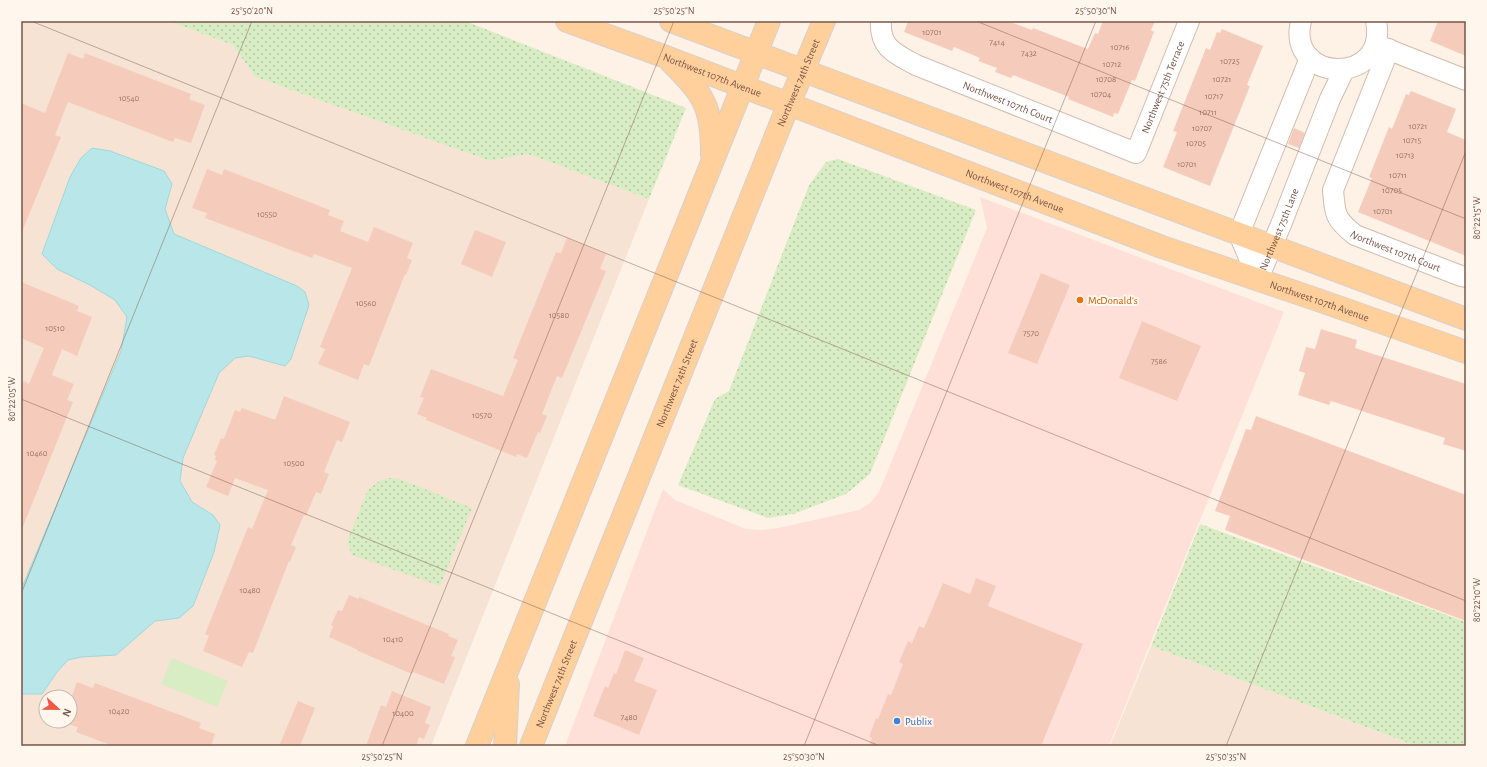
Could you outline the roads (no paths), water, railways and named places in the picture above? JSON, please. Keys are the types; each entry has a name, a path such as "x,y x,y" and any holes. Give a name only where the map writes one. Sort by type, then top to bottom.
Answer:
{"main road":[{"name":"Northwest 107th Avenue","path":"567,21 666,57 1162,247 1466,352"},
{"path":"671,21 1466,319"},
{"path":"477,746 769,21"},
{"name":"Northwest 74th Street","path":"531,746 824,21"},
{"path":"666,57 696,89 710,115 712,161"},
{"path":"505,746 508,669"}],"street":[{"name":"Northwest 107th Court","path":"881,21 880,31 885,43 894,54 916,65 1136,153"},
{"name":"Northwest 75th Terrace","path":"1136,153 1190,21"},
{"path":"1301,21 1300,38 1304,49 1310,58 1318,65 1328,69 1350,69 1361,63 1382,47"},
{"path":"1376,21 1382,47"},
{"name":"Northwest 107th Court","path":"1382,47 1333,190 1334,212 1342,224 1354,235 1466,277"},
{"path":"1382,47 1466,80"},
{"path":"1239,234 1310,58"},
{"name":"Northwest 75th Lane","path":"1258,279 1330,99 1344,70"},
{"path":"1290,109 1321,121"},
{"name":"Northwest 75th Lane","path":"1239,234 1258,279"}],"water":[{"path":"92,148 110,151 164,171 172,184 165,209 174,234 297,286 305,292 309,305 291,359 285,366 249,356 235,358 219,373 183,458 180,481 192,502 213,515 220,525 214,552 193,606 179,618 155,621 116,655 81,657 68,660 57,672 45,689 38,689 38,694 23,694 21,693 21,590 121,351 127,317 115,300 90,285 57,269 42,254 70,177 81,158"}],"place":[{"name":"McDonald's","path":"1080,300"},
{"name":"Publix","path":"897,721"}]}
